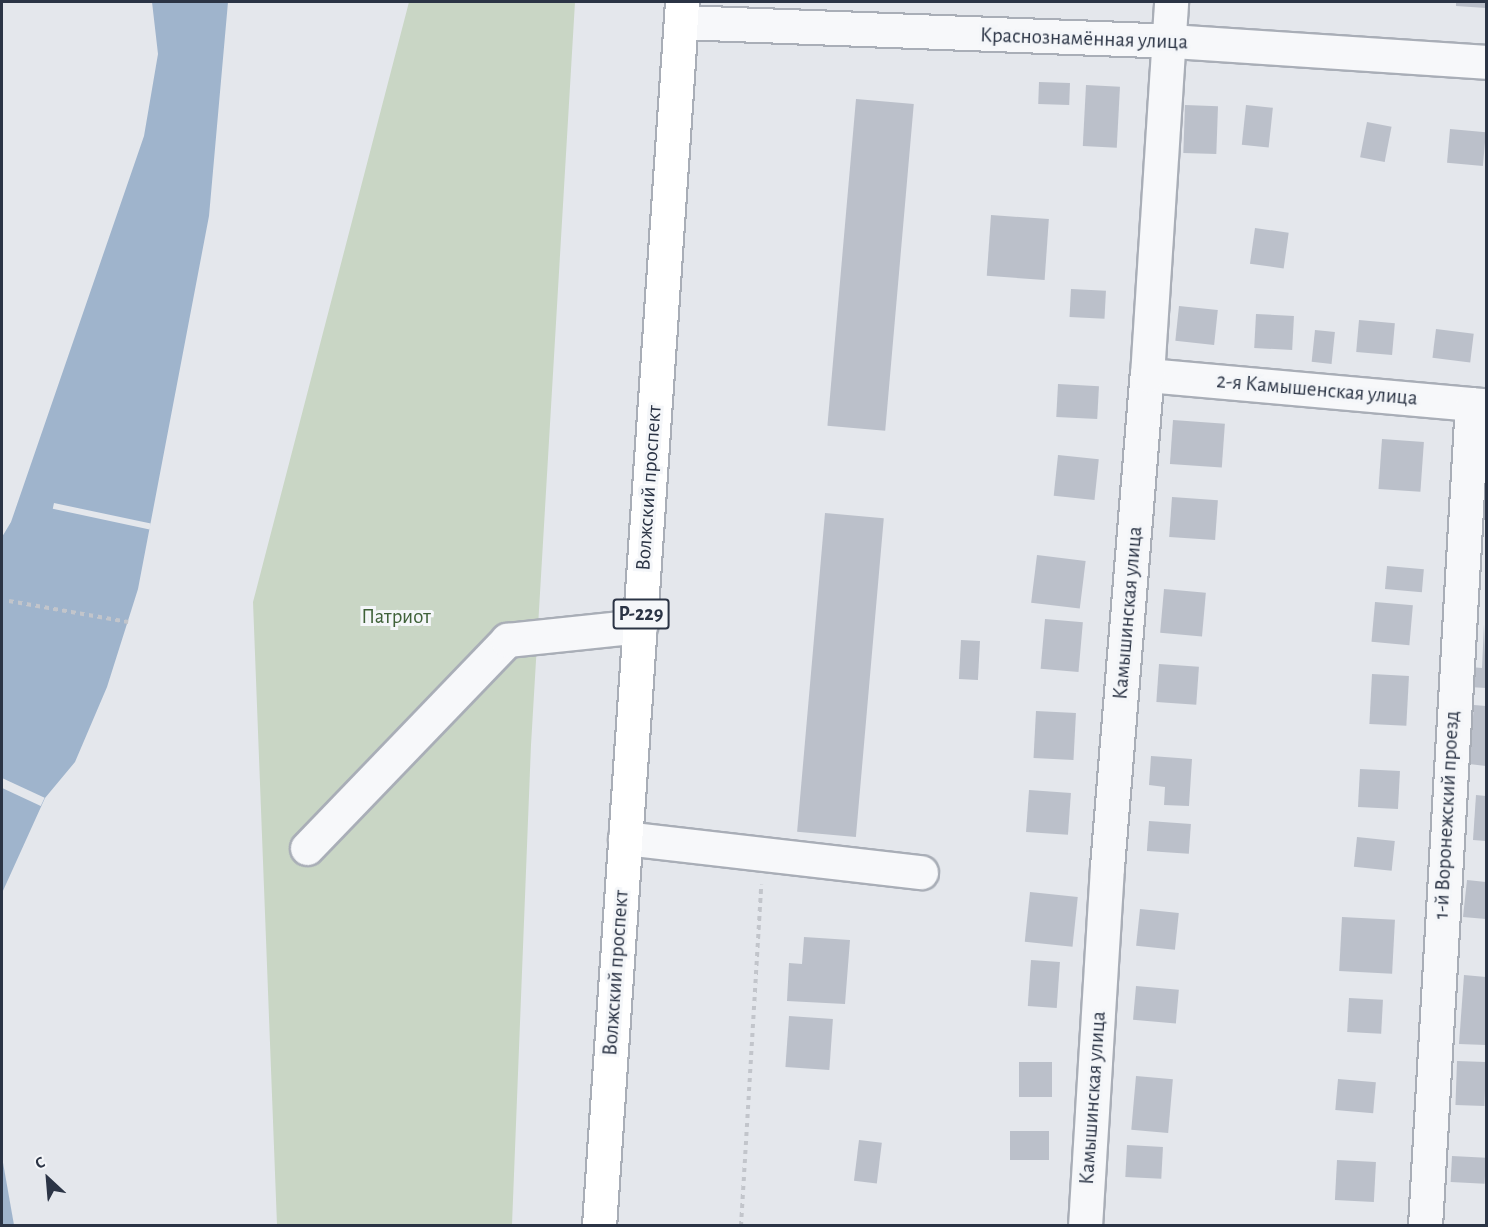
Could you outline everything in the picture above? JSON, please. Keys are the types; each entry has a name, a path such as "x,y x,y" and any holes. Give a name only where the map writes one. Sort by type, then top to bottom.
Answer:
{"main road":[{"name":"Волжский проспект","path":"599,1226 682,12"}],"street":[{"name":"Камышинская улица","path":"1085,1226 1107,867 1147,375 1171,41 1171,2"},
{"name":"Краснознамённая улица","path":"682,12 1171,41 1486,63"},
{"name":"2-я Камышенская улица","path":"1147,375 1479,404"},
{"name":"1-й Воронежский проезд","path":"1425,1226 1479,404"},
{"path":"307,848 507,640 640,626"},
{"path":"625,838 763,856 921,872"}],"path":[{"path":"9,601 128,622"},
{"path":"741,1226 763,856"}],"green space":[{"name":"Патриот","path":"409,2 575,2 531,745 512,1225 277,1225 253,602"}],"water":[{"path":"152,2 228,2 209,216 138,589 107,687 75,762 45,798 2,893 2,537 11,522 144,136 158,54"},
{"path":"2,1157 14,1225 2,1225"}],"pier":[{"path":"54,503 151,524 150,529 53,509"},
{"path":"2,778 45,798 41,806 2,788"}],"building":[{"path":"1456,2 1486,2 1486,8 1456,6"},
{"path":"1039,82 1070,83 1069,105 1038,104"},
{"path":"1086,85 1120,87 1117,148 1083,146"},
{"path":"856,99 914,104 885,431 827,426"},
{"path":"1185,105 1218,106 1216,154 1183,153"},
{"path":"1246,105 1273,108 1269,148 1242,145"},
{"path":"1367,122 1392,127 1385,162 1360,157"},
{"path":"1450,129 1486,132 1483,166 1447,163"},
{"path":"991,215 1049,219 1045,280 987,276"},
{"path":"1255,228 1289,233 1284,268 1250,264"},
{"path":"1071,289 1106,291 1104,319 1070,317"},
{"path":"1179,306 1218,310 1214,345 1175,341"},
{"path":"1256,314 1294,316 1292,350 1254,348"},
{"path":"1359,320 1395,323 1392,355 1356,352"},
{"path":"1436,329 1474,334 1470,362 1432,358"},
{"path":"1315,330 1335,332 1332,364 1312,362"},
{"path":"1058,384 1099,386 1097,419 1056,417"},
{"path":"1173,420 1225,424 1222,468 1170,464"},
{"path":"1382,439 1424,442 1420,492 1379,489"},
{"path":"1058,455 1099,459 1094,500 1054,496"},
{"path":"1172,497 1218,500 1215,540 1169,537"},
{"path":"825,513 884,518 856,837 797,832"},
{"path":"1037,555 1086,561 1080,609 1031,603"},
{"path":"1387,566 1424,569 1422,592 1385,589"},
{"path":"1164,589 1206,593 1202,636 1160,633"},
{"path":"1375,602 1413,605 1409,645 1372,642"},
{"path":"1045,619 1083,622 1078,672 1041,669"},
{"path":"1484,624 1486,688 1469,687 1470,667 1482,668"},
{"path":"961,640 980,641 978,680 959,679"},
{"path":"1159,664 1199,667 1196,705 1156,702"},
{"path":"1372,674 1409,676 1406,726 1369,724"},
{"path":"1474,705 1486,706 1486,766 1469,764"},
{"path":"1036,711 1076,713 1073,760 1034,758"},
{"path":"1151,756 1192,759 1189,806 1164,805 1165,787 1149,785"},
{"path":"1360,769 1400,771 1398,809 1358,807"},
{"path":"1029,790 1071,793 1068,835 1026,832"},
{"path":"1476,795 1486,796 1486,841 1473,840"},
{"path":"1149,821 1191,824 1189,854 1147,851"},
{"path":"1357,837 1395,841 1392,871 1354,867"},
{"path":"1467,880 1486,882 1486,919 1463,917"},
{"path":"1030,892 1078,897 1073,947 1025,942"},
{"path":"1140,909 1179,913 1175,950 1136,946"},
{"path":"1342,917 1395,920 1392,974 1339,971"},
{"path":"804,937 850,940 845,1004 787,1001 789,963 802,964"},
{"path":"1031,960 1060,962 1057,1008 1028,1006"},
{"path":"1464,975 1486,977 1486,1045 1459,1044"},
{"path":"1136,986 1179,990 1176,1024 1133,1020"},
{"path":"1349,998 1383,1000 1381,1034 1347,1032"},
{"path":"789,1016 833,1019 829,1070 785,1067"},
{"path":"1457,1061 1486,1062 1484,1106 1455,1105"},
{"path":"1019,1062 1052,1062 1052,1097 1019,1097"},
{"path":"1136,1076 1173,1079 1168,1133 1131,1130"},
{"path":"1338,1079 1376,1082 1373,1113 1335,1110"},
{"path":"1010,1131 1049,1131 1049,1160 1010,1160"},
{"path":"859,1140 882,1143 877,1183 854,1181"},
{"path":"1127,1145 1163,1147 1161,1179 1125,1177"},
{"path":"1452,1156 1486,1158 1485,1184 1451,1182"},
{"path":"1337,1160 1376,1162 1374,1202 1335,1200"}]}
